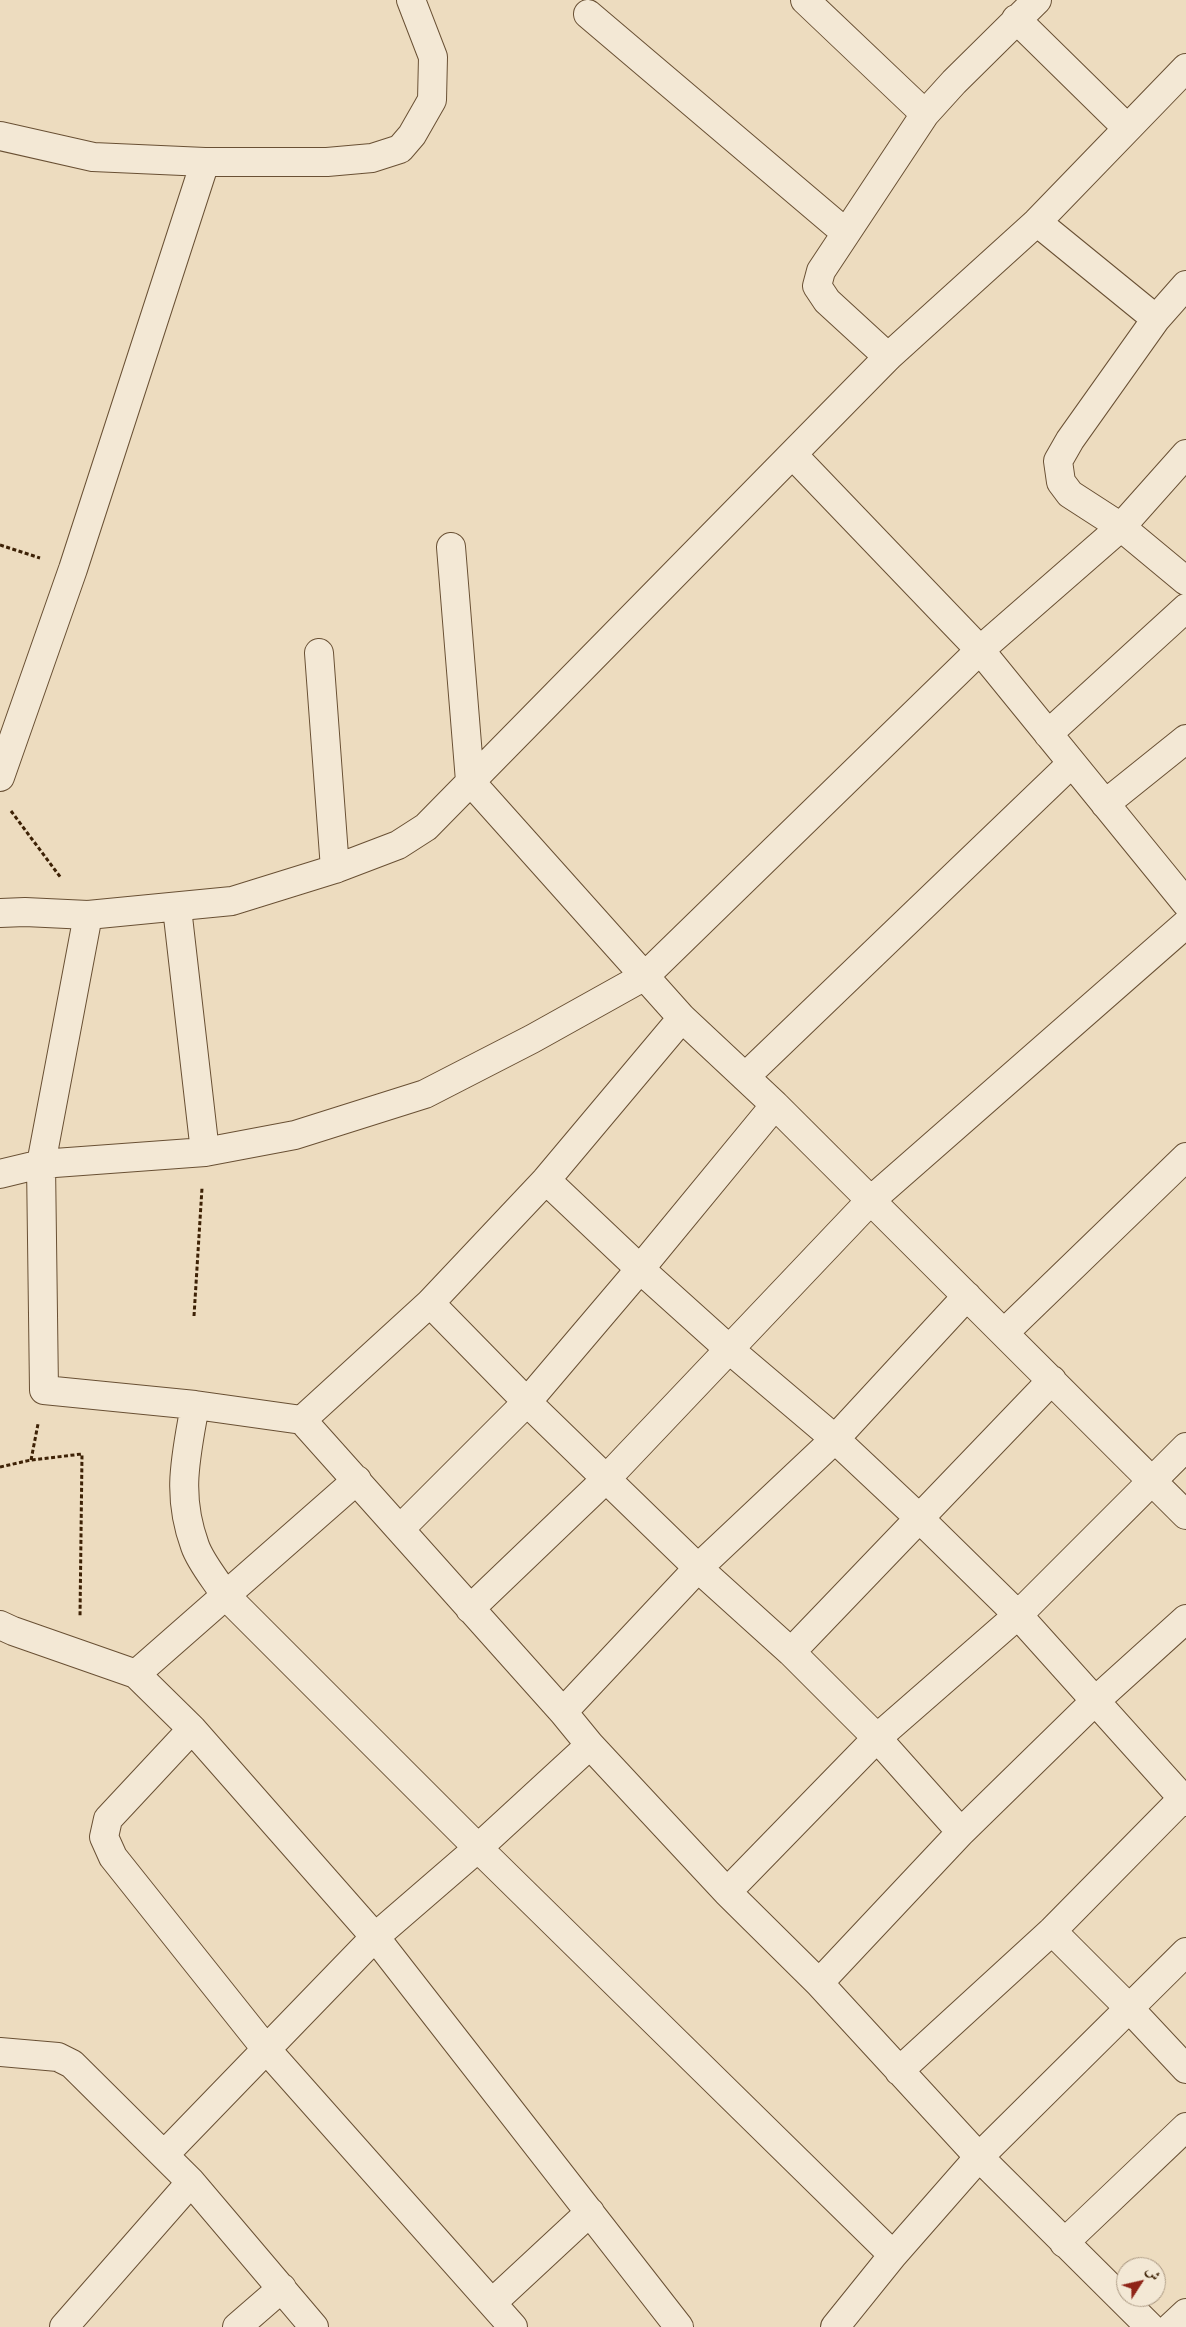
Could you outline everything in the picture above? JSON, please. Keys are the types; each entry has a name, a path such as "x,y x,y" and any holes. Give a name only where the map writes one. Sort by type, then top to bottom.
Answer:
{"street":[{"path":"0,136 94,157 204,162 327,162 372,158 400,149 412,136 432,100 433,57 411,0"},
{"path":"805,0 925,114"},
{"path":"888,358 827,301 817,286 821,271 925,114 1016,19 1037,0"},
{"path":"588,14 846,233"},
{"path":"1016,19 1127,128"},
{"path":"0,913 25,912 88,915 177,908 232,901 335,869 398,844 426,827 888,358 1037,222 1186,68"},
{"path":"0,777 73,569 204,162"},
{"path":"1037,222 1156,319"},
{"path":"1186,285 1156,319 1070,440 1058,461 1061,482 1070,494 1121,527 1186,581"},
{"path":"0,1174 41,1164 205,1152 295,1135 425,1094 532,1039 645,976 980,650 1121,527 1186,454"},
{"path":"793,455 980,650 1186,903"},
{"path":"451,547 470,781 682,1018 775,1105 1186,1515"},
{"path":"1048,734 1186,608"},
{"path":"319,653 335,869"},
{"path":"1105,804 1186,740"},
{"path":"745,1077 1072,763"},
{"path":"177,908 205,1152"},
{"path":"88,915 41,1164 44,1390 195,1405 302,1420 563,1712 590,1745 727,1892 819,1983 979,2157 1150,2327"},
{"path":"470,1609 607,1478 870,1201 1186,924"},
{"path":"302,1420 430,1304 546,1180 682,1018"},
{"path":"400,1529 527,1402 775,1105"},
{"path":"1004,1333 1186,1157"},
{"path":"546,1180 640,1269 730,1350 835,1439 918,1518 1018,1615 1094,1702 1185,1799 1052,1931 899,2071"},
{"path":"563,1712 698,1568 835,1439 967,1296"},
{"path":"430,1304 527,1402 698,1568 791,1652 877,1738 961,1832"},
{"path":"791,1652 1052,1380"},
{"path":"195,1405 183,1475 185,1508 195,1548 225,1595 478,1848 893,2255"},
{"path":"727,1892 877,1738 1018,1615 1186,1447"},
{"path":"136,1674 357,1480"},
{"path":"819,1983 961,1832 1094,1702 1186,1619"},
{"path":"0,1625 136,1674 192,1729 375,1937 679,2327"},
{"path":"192,1729 108,1819 104,1837 113,1857 266,2049 513,2327"},
{"path":"165,2154 375,1937 478,1848 590,1745"},
{"path":"1052,1931 1128,2007 1186,2070"},
{"path":"835,2327 893,2255 979,2157 1128,2007 1186,1952"},
{"path":"0,2052 58,2057 72,2064 165,2154 191,2182 314,2327"},
{"path":"1064,2243 1186,2127"},
{"path":"64,2327 191,2182"},
{"path":"492,2303 590,2212"},
{"path":"237,2327 282,2288"},
{"path":"1171,2327 1186,2312"}],"path":[{"path":"0,545 73,569"},
{"path":"6,804 88,915"},
{"path":"194,1316 205,1152"},
{"path":"0,1467 31,1460 82,1454 80,1655"}]}
